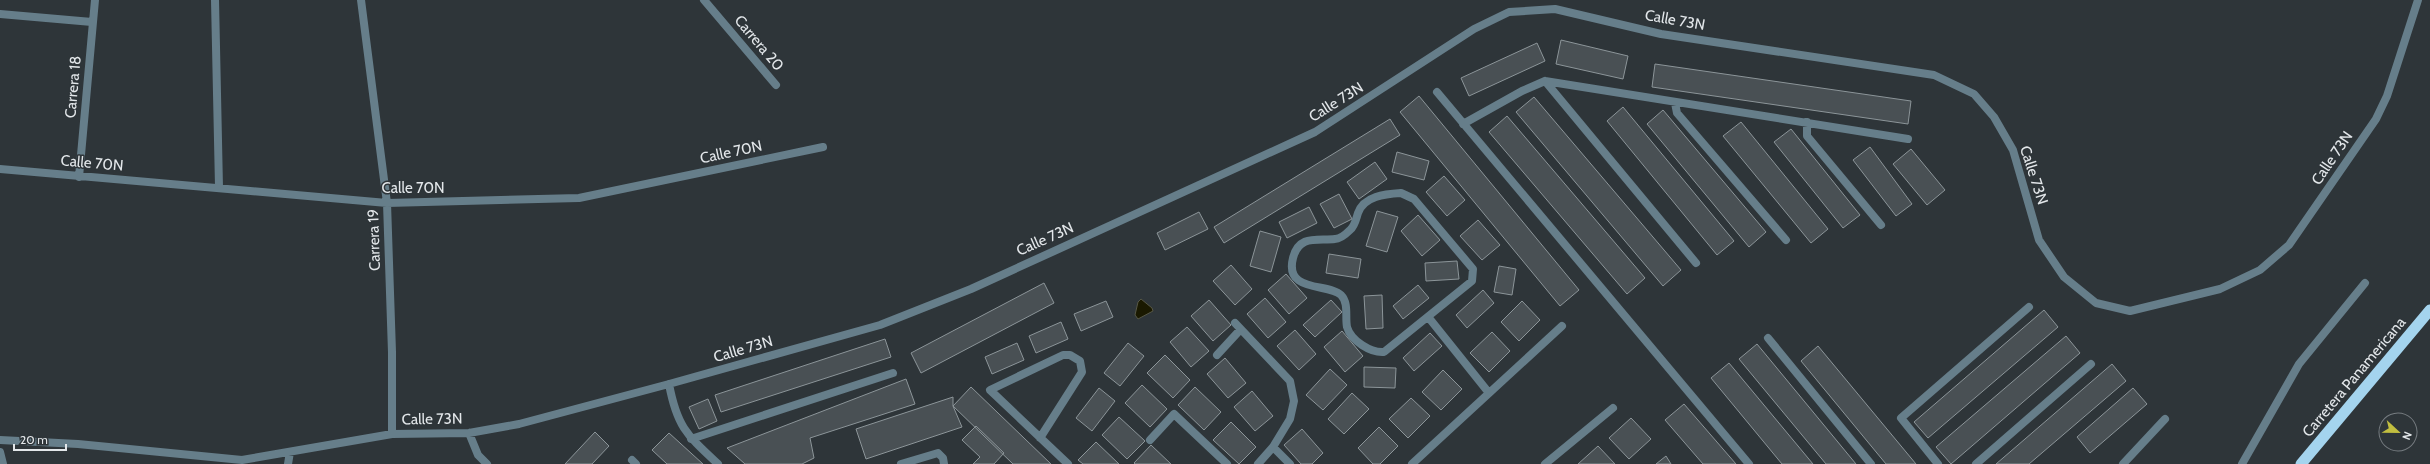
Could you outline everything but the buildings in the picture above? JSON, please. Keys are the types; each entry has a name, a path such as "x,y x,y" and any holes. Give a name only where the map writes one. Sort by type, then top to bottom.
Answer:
{"highway":[{"name":"Carretera Panamericana","path":"2301,464 2430,310"}],"street":[{"name":"Carrera 18","path":"79,177 95,0"},
{"path":"215,0 219,187"},
{"name":"Carrera 19","path":"361,0 387,203 392,352 392,434"},
{"name":"Carrera 20","path":"704,0 776,85"},
{"name":"Calle 73N","path":"0,440 78,444 206,460 242,460 392,434 469,433 519,424 669,384 880,324 971,289 1315,132 1474,29 1509,12 1555,9 1661,34 1934,75 1974,94 1994,117 2013,150 2039,240 2064,277 2096,304 2130,311 2220,289 2260,270 2289,245 2376,119 2387,96 2418,0"},
{"path":"0,14 92,22"},
{"path":"1545,81 1696,263"},
{"path":"1463,124 1522,91 1545,81 1675,103 1807,122 1908,139"},
{"path":"1436,92 1749,464"},
{"path":"1675,103 1677,113 1786,240"},
{"path":"1807,122 1807,136 1881,225"},
{"name":"Calle 70N","path":"0,169 79,177 219,187 387,203 579,198 823,147"},
{"path":"1401,193 1414,199 1473,269 1472,281 1429,318 1384,352 1376,353 1364,348 1347,328 1346,302 1342,296 1336,291 1312,288 1300,281 1292,270 1293,258 1300,244 1315,238 1337,240 1352,228 1359,209 1366,201 1385,194 1401,193"},
{"path":"2242,464 2299,364 2365,283"},
{"path":"1938,464 1901,418 2029,307"},
{"path":"1429,318 1489,393"},
{"path":"1412,464 1562,326"},
{"path":"1217,355 1237,327 1290,381 1294,401 1290,419 1273,448 1258,464"},
{"path":"1768,338 1871,464"},
{"path":"1040,438 1082,372 1080,361 1070,355 1063,355 990,390 1040,438 1068,464"},
{"path":"1976,464 2091,364"},
{"path":"691,439 893,373"},
{"path":"669,384 674,410 680,424 691,439 718,464"},
{"path":"1545,464 1613,408"},
{"path":"1150,440 1174,414 1227,464"},
{"path":"2123,464 2165,419"},
{"path":"469,433 478,455 487,464"},
{"path":"1273,448 1290,464"},
{"path":"0,452 3,464"},
{"path":"288,464 290,452"},
{"path":"901,464 938,453 943,458 944,464"}],"shaded area":[{"path":"1141,299 1152,308 1153,311 1138,319 1135,315 1138,302"}]}
